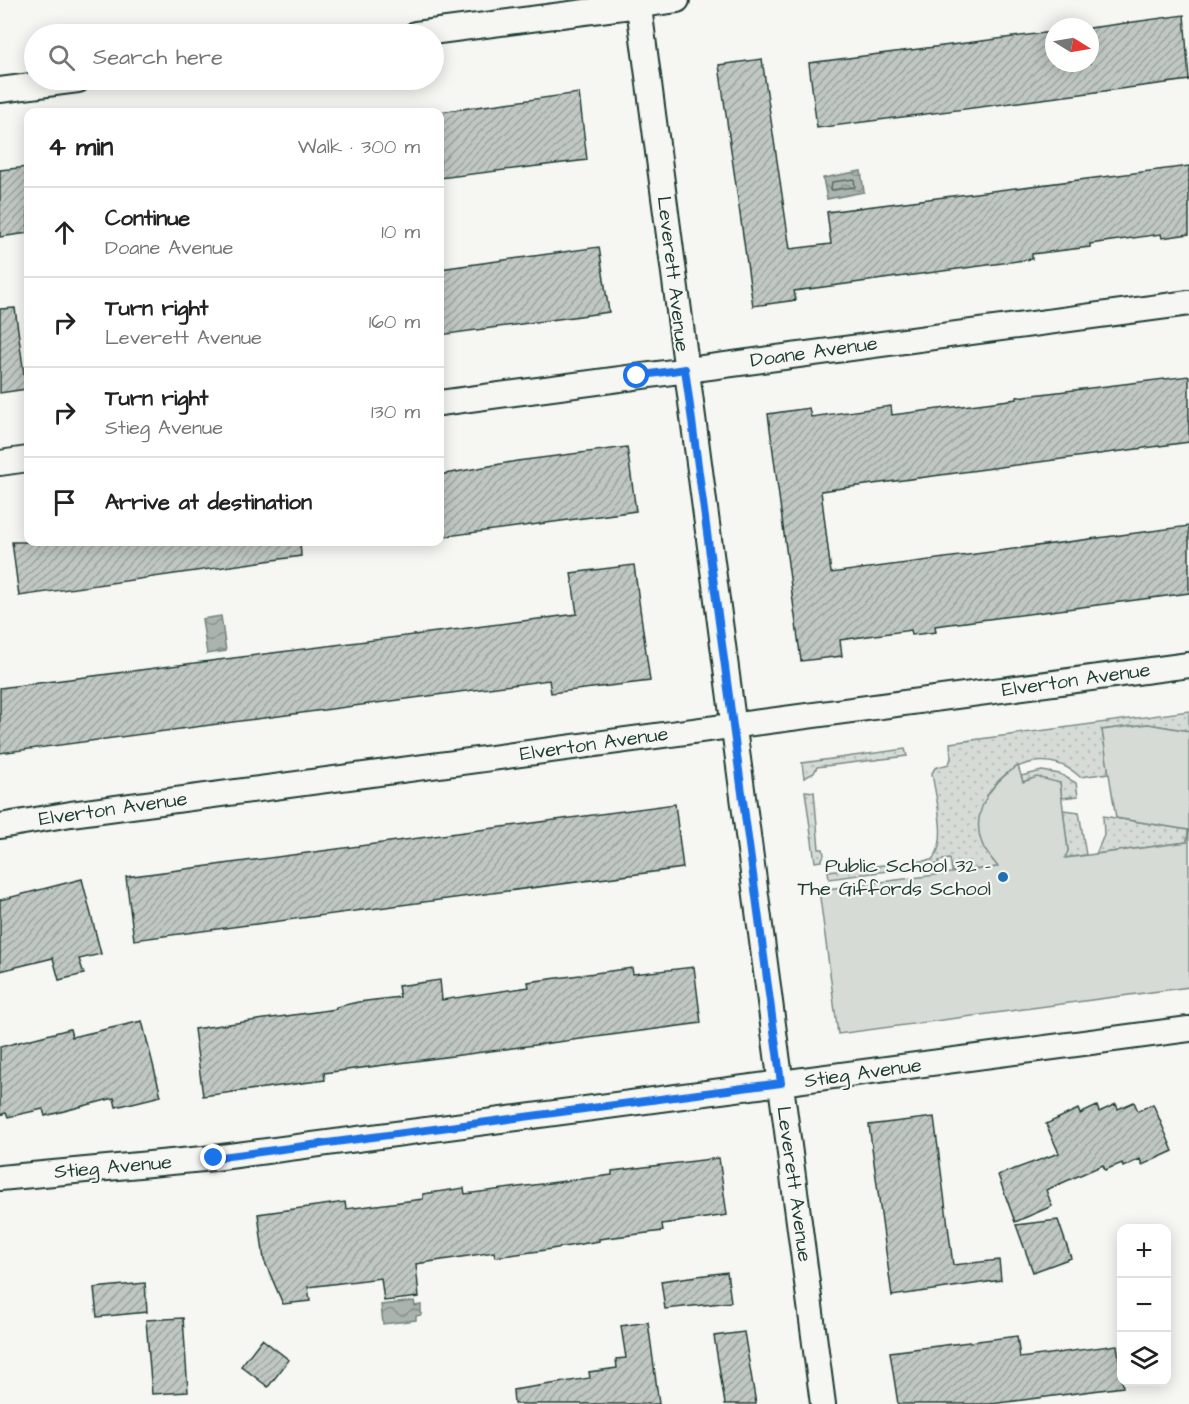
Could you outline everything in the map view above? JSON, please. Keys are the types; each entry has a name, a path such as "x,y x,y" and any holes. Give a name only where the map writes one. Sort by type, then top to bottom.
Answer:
{"street":[{"path":"444,30 638,3 677,0"},
{"name":"Leverett Avenue","path":"638,3 823,1404"},
{"path":"0,90 24,87"},
{"name":"Doane Avenue","path":"444,402 1189,303"},
{"path":"0,463 24,460"},
{"name":"Elverton Avenue","path":"0,826 82,812 1189,665"},
{"name":"Stieg Avenue","path":"0,1178 214,1158 1189,1029"}],"shaded area":[{"path":"1189,711 1189,731 1148,724 1102,730 1109,773 1080,777 1059,764 1038,762 1017,768 999,780 987,798 981,819 985,843 999,867 952,872 950,859 939,861 939,864 829,879 828,871 931,860 937,853 940,843 940,820 932,773 935,768 949,764 950,743"},
{"name":"Public School 32 - The Giffords School","path":"1148,724 1189,731 1189,987 838,1034 819,890 998,867 984,848 980,836 980,812 984,801 999,781 1018,766 1023,782 1037,777 1060,783 1068,851 1065,858 1187,842 1188,830 1116,818 1102,730"},
{"path":"905,749 907,756 817,767 814,773 804,778 802,763"},
{"path":"1042,771 1060,774 1076,783 1078,796 1062,798 1060,783 1031,779 1023,782 1021,776"},
{"path":"805,791 814,792 819,849 823,849 824,855 821,861 815,862"},
{"path":"1063,810 1079,812 1086,855 1063,858 1068,851"},
{"path":"1103,816 1189,830 1187,842 1096,854 1104,835"}],"water":[{"path":"861,171 864,192 827,199 823,178"},
{"path":"221,616 226,651 207,654 202,619"},
{"path":"414,1301 415,1306 421,1305 421,1315 416,1316 416,1320 383,1324 381,1305"}],"building":[{"path":"1184,15 1189,80 817,128 809,63 1045,33 1045,72 1099,72 1099,27"},
{"path":"762,59 790,249 831,244 827,212 1189,166 1189,234 1162,238 1161,234 1090,244 1090,247 1032,254 1032,259 794,291 796,300 753,306 719,65"},
{"path":"579,93 587,160 444,178 444,111"},
{"path":"24,167 24,234 0,237 0,170"},
{"path":"599,247 609,312 444,334 444,268"},
{"path":"15,308 24,389 0,393 0,309"},
{"path":"1189,376 1189,442 821,491 831,573 1189,526 1189,593 935,626 936,632 912,635 911,630 840,640 842,656 801,661 768,414 809,408 811,417 891,406 892,415"},
{"path":"627,447 636,511 444,536 444,474 517,461"},
{"path":"12,542 24,542 24,546 300,546 301,556 19,596"},
{"path":"634,565 650,681 551,693 549,680 0,753 0,688 577,614 571,573"},
{"path":"675,804 683,868 134,940 126,877"},
{"path":"82,879 101,954 79,959 84,974 59,980 53,958 0,971 0,900"},
{"path":"694,967 701,1023 324,1073 325,1080 203,1096 194,1029 336,1009 336,1007 358,1002 400,997 398,986 440,980 442,1000 529,987 528,982 632,968 633,974"},
{"path":"142,1021 161,1096 116,1107 114,1098 45,1116 43,1109 8,1117 6,1113 0,1115 0,1047 70,1029 72,1037"},
{"path":"1134,1102 1138,1111 1153,1104 1173,1151 1142,1165 1140,1159 1123,1167 1122,1163 1105,1170 1103,1165 1046,1190 1052,1206 1015,1222 998,1175 1059,1153 1046,1124 1078,1109 1080,1114 1097,1106 1099,1112 1116,1104 1118,1109"},
{"path":"934,1117 953,1265 999,1260 1001,1280 892,1296 869,1125"},
{"path":"719,1158 727,1215 662,1224 663,1231 599,1239 599,1241 539,1251 495,1257 494,1252 416,1264 419,1297 384,1301 381,1278 308,1287 310,1301 283,1304 264,1260 258,1214 345,1202 346,1209 423,1199 423,1194 464,1188 465,1194 612,1175 612,1171"},
{"path":"1058,1220 1071,1258 1033,1272 1016,1225"},
{"path":"727,1272 731,1302 665,1309 661,1281"},
{"path":"145,1283 147,1312 97,1317 94,1288"},
{"path":"183,1318 188,1392 152,1394 146,1320"},
{"path":"648,1322 659,1404 514,1404 513,1390 590,1378 589,1372 617,1368 616,1359 626,1358 621,1326"},
{"path":"744,1332 756,1404 725,1404 714,1336"},
{"path":"1017,1336 1020,1358 1117,1345 1117,1386 1123,1387 991,1404 898,1404 890,1352"},
{"path":"262,1339 289,1360 268,1387 241,1366"}],"place":[{"name":"Public School 32 - The Giffords School","path":"1003,877"}],"route":[{"path":"214,1158 781,1083 685,369 637,376"}]}
